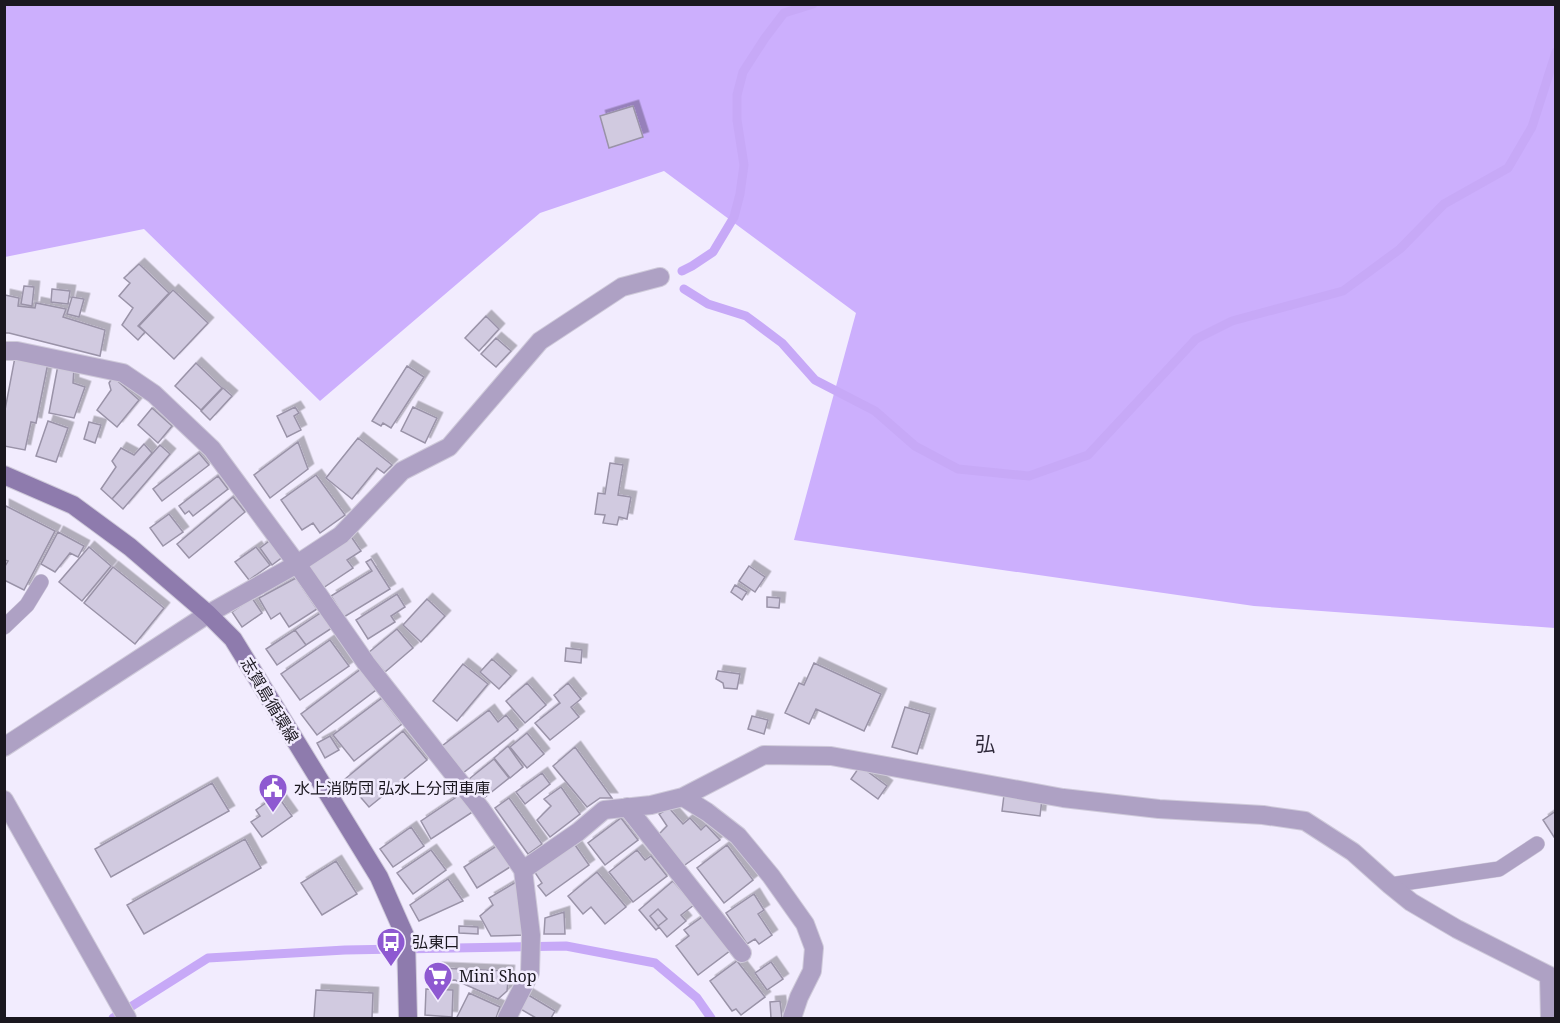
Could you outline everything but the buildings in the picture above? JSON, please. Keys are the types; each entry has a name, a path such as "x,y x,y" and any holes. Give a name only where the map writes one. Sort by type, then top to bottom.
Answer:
{"main road":[{"name":"志賀島循環線","path":"4,475 73,505 130,547 234,639 379,877 406,938 408,1018"}],"street":[{"path":"4,747 208,614 297,564 341,535 402,471 449,447 540,341 622,288 660,277"},
{"path":"4,351 16,351 123,373 154,394 212,449 297,564 366,663 481,809 523,870 531,935 530,973 507,1018"},
{"path":"523,870 578,832 604,810 651,805 682,797 764,754 831,756 1063,798 1159,809 1263,815 1305,821 1353,852 1411,902 1457,929 1552,978 1550,1018"},
{"path":"682,797 707,812 738,836 771,876 805,924 814,948 812,971 792,1018"},
{"path":"4,800 127,1018"},
{"path":"627,807 742,953"}],"lane":[{"path":"4,627 27,605 41,582"},
{"path":"1390,885 1499,869 1536,844"}],"shaded area":[{"path":"5,5 1555,5 1555,628 1254,606 794,540 856,313 664,171 540,213 320,401 144,229 5,257"}],"waterway":[{"path":"682,271 713,252 734,217 744,165 737,120 737,95 743,72 784,13 813,4"},
{"path":"684,289 708,304 746,316 782,343 815,380 875,411 915,446 958,469 1029,476 1088,455 1196,339 1232,321 1343,291 1400,249 1444,204 1508,168 1532,127 1556,52"},
{"path":"113,1018 208,958 345,950 566,946 655,963 697,998 711,1018"}],"place":[{"name":"水上消防団 弘水上分団車庫","path":"273,814"},
{"name":"弘東口","path":"391,968"},
{"name":"Mini Shop","path":"438,1002"}],"district":[{"name":"弘","path":"985,744"}]}
